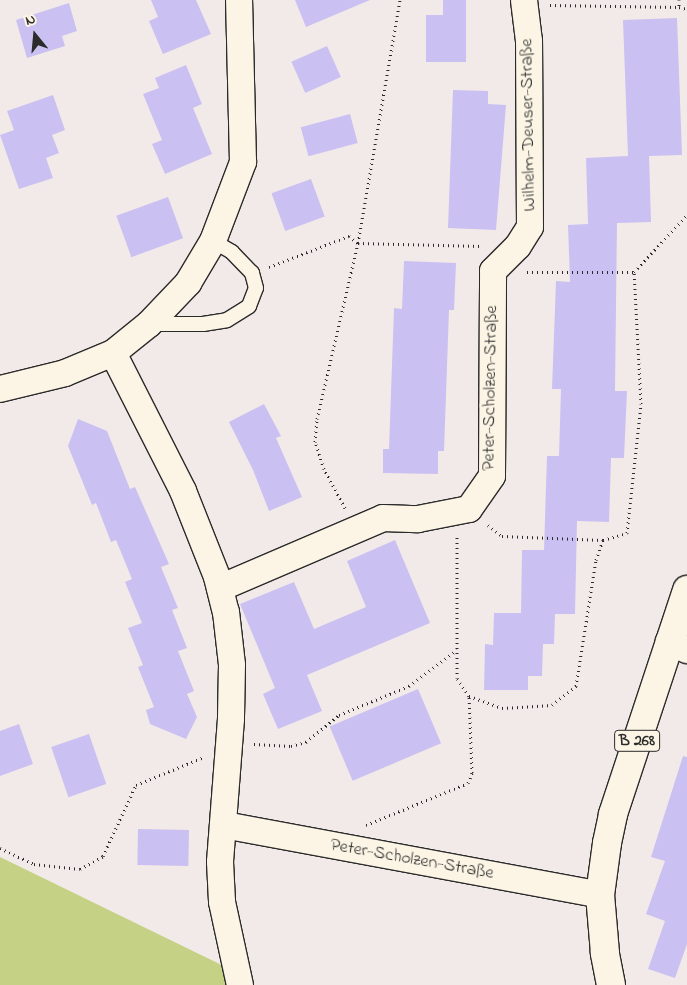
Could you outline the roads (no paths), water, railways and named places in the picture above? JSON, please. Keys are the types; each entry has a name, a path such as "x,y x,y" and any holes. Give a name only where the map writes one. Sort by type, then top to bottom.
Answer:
{"main road":[{"name":"B 268","path":"611,985 605,954 600,895 613,814 678,646 687,590"}],"street":[{"path":"0,389 65,372 113,353 149,324 188,283 214,241 242,162 239,0"},
{"name":"Wilhelm-Deuser-Straße","path":"493,271 518,246 530,227 528,41 524,2"},
{"name":"Peter-Scholzen-Straße","path":"220,588 383,518 418,519 469,509 492,476 493,271"},
{"path":"113,353 183,491 220,588 232,665 230,743 220,862 222,902 240,985"},
{"name":"Peter-Scholzen-Straße","path":"224,824 600,895"}],"lane":[{"path":"149,324 203,324 239,315 254,296 256,288 252,273 232,252 214,241"}]}
